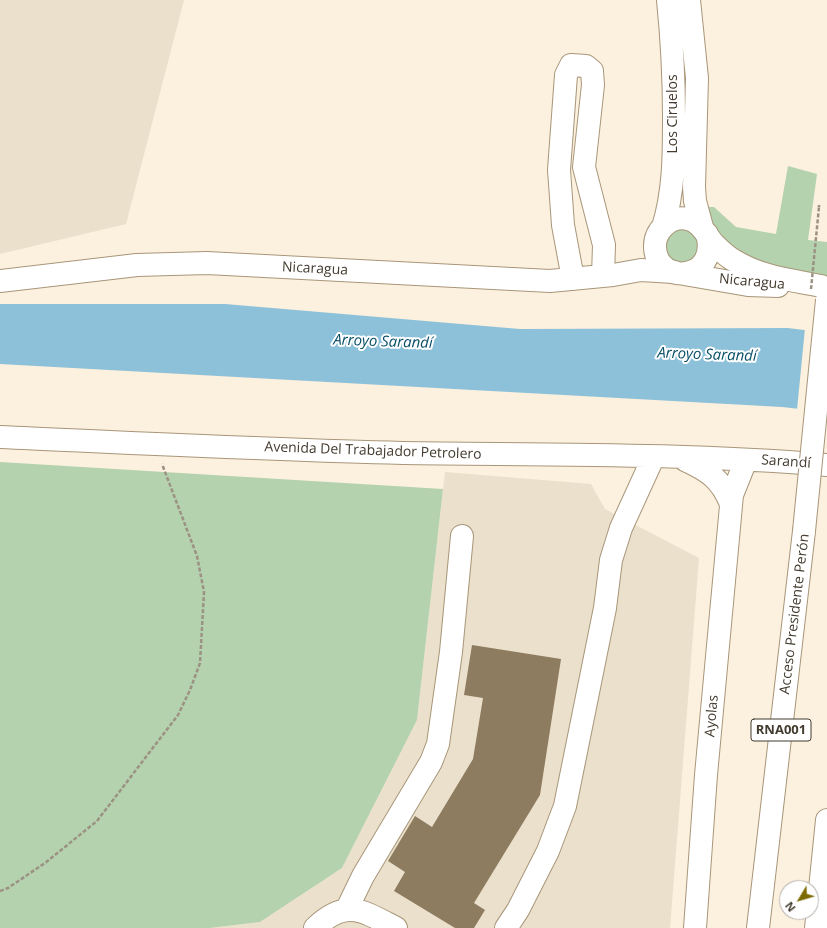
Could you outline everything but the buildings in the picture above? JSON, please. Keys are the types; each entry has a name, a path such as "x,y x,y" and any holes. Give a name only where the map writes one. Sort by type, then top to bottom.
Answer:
{"main road":[{"name":"Los Ciruelos","path":"659,235 671,195 674,148 673,61 668,0"},
{"name":"Los Ciruelos","path":"689,0 697,78 694,187 695,201 705,230"},
{"path":"573,279 563,225 559,170 566,75 571,65 586,66 592,71 593,86 584,167 604,245 602,276"},
{"path":"687,219 705,230 710,251 707,259 701,267 693,272 679,273 666,268 659,261 656,252 659,235 670,221 687,219"},
{"name":"Nicaragua","path":"705,230 724,253 753,270 825,291"},
{"name":"Nicaragua","path":"631,271 647,258 659,235"},
{"name":"Nicaragua","path":"0,281 137,265 207,263 512,279 573,279 654,269 748,285 825,291"},
{"name":"Acceso Presidente Perón","path":"758,928 804,531 825,291"},
{"name":"Avenida Del Trabajador Petrolero","path":"0,437 338,452 746,460"},
{"path":"506,928 518,910 548,851 565,806 605,608 611,560 621,528 653,458"},
{"path":"679,458 715,477 725,489 731,504"},
{"name":"Sarandí","path":"746,460 827,465"},
{"name":"Ayolas","path":"695,928 706,775 731,504 736,480 746,460"},
{"path":"347,909 363,876 431,762 438,744 451,652 462,536"},
{"path":"816,928 827,820"},
{"path":"315,928 331,915 347,909 365,912 396,928"}],"path":[{"path":"0,891 8,888 45,863 97,821 178,715 190,690 200,663 204,592 197,556 162,465 159,444"}],"shaded area":[{"path":"0,0 184,0 126,224 0,254"},
{"path":"445,472 591,484 605,509 699,558 670,928 210,928 260,922 342,868 417,720"}],"green space":[{"path":"788,166 817,174 808,240 827,242 827,277 801,275 784,271 733,250 712,227 707,207 714,207 736,227 776,234"},
{"path":"679,227 696,233 699,257 682,266 665,257 664,239"},
{"path":"0,462 443,489 417,720 342,868 260,922 210,928 0,928"}],"water":[{"name":"Arroyo Sarandí","path":"0,304 225,304 520,329 788,328 827,333 827,412 782,407 0,364"}],"pier":[{"path":"805,328 827,331 827,414 797,410"}]}
